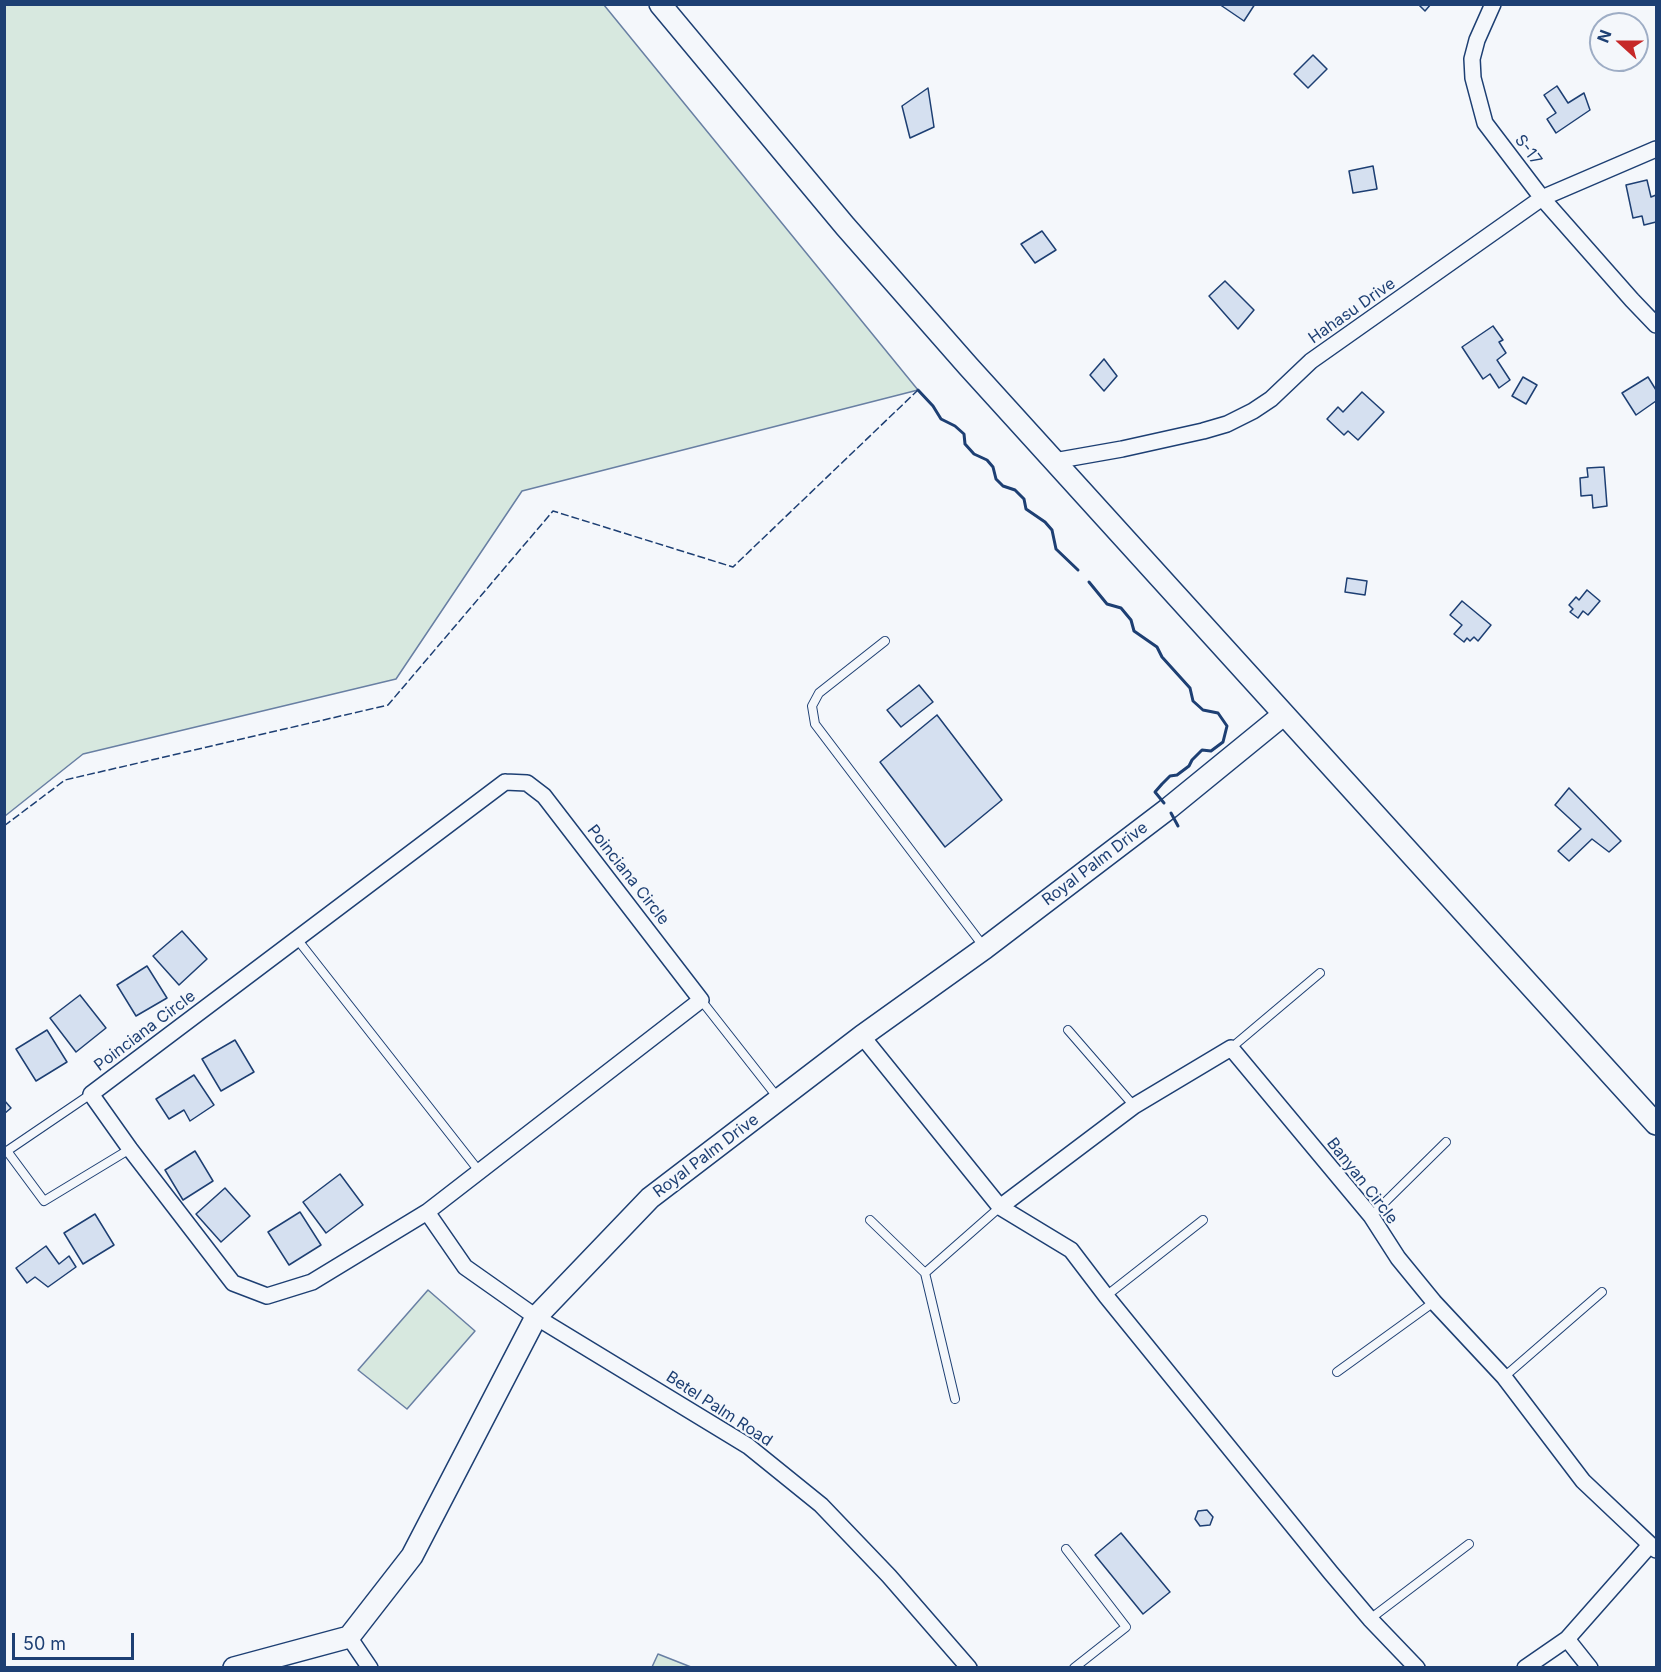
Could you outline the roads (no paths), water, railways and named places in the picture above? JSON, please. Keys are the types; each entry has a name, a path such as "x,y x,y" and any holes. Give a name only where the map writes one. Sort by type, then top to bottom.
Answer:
{"main road":[{"path":"660,4 845,226 1283,715 1656,1124"},
{"name":"Royal Palm Drive","path":"349,1637 412,1556 536,1317 650,1198 862,1036 985,948 1169,808 1283,715"},
{"path":"234,1668 349,1637"}],"street":[{"name":"S-17","path":"1493,4 1477,40 1472,59 1473,78 1485,123 1542,198 1656,325"},
{"name":"Hahasu Drive","path":"1054,460 1122,449 1203,431 1227,424 1253,411 1271,399 1311,361 1542,198 1656,149"},
{"name":"Poinciana Circle","path":"505,782 527,783 544,796 701,999 427,1212 312,1282 267,1296 233,1283 130,1149 92,1094 505,782"},
{"path":"862,1036 1000,1207 1071,1250 1370,1619 1417,1668"},
{"path":"1000,1207 1134,1106 1231,1048"},
{"name":"Banyan Circle","path":"1231,1048 1371,1216 1398,1258 1434,1302 1504,1377 1583,1481 1653,1548 1567,1639 1525,1668"},
{"name":"Betel Palm Road","path":"427,1212 465,1267 536,1317 748,1446 812,1498 889,1576 969,1668"},
{"path":"349,1637 370,1668"},
{"path":"1567,1639 1590,1668"}],"lane":[{"path":"885,641 819,693 812,706 815,724 985,948"},
{"path":"297,939 479,1171"},
{"path":"1231,1048 1320,973"},
{"path":"701,999 780,1100"},
{"path":"1068,1030 1134,1106"},
{"path":"92,1094 7,1151 44,1201 130,1149"},
{"path":"1371,1216 1446,1142"},
{"path":"924,1273 1000,1207"},
{"path":"870,1220 924,1273 955,1399"},
{"path":"1106,1296 1203,1220"},
{"path":"1504,1377 1602,1292"},
{"path":"1337,1372 1434,1302"},
{"path":"1370,1619 1470,1544"},
{"path":"1066,1549 1126,1627 1074,1668"}]}
